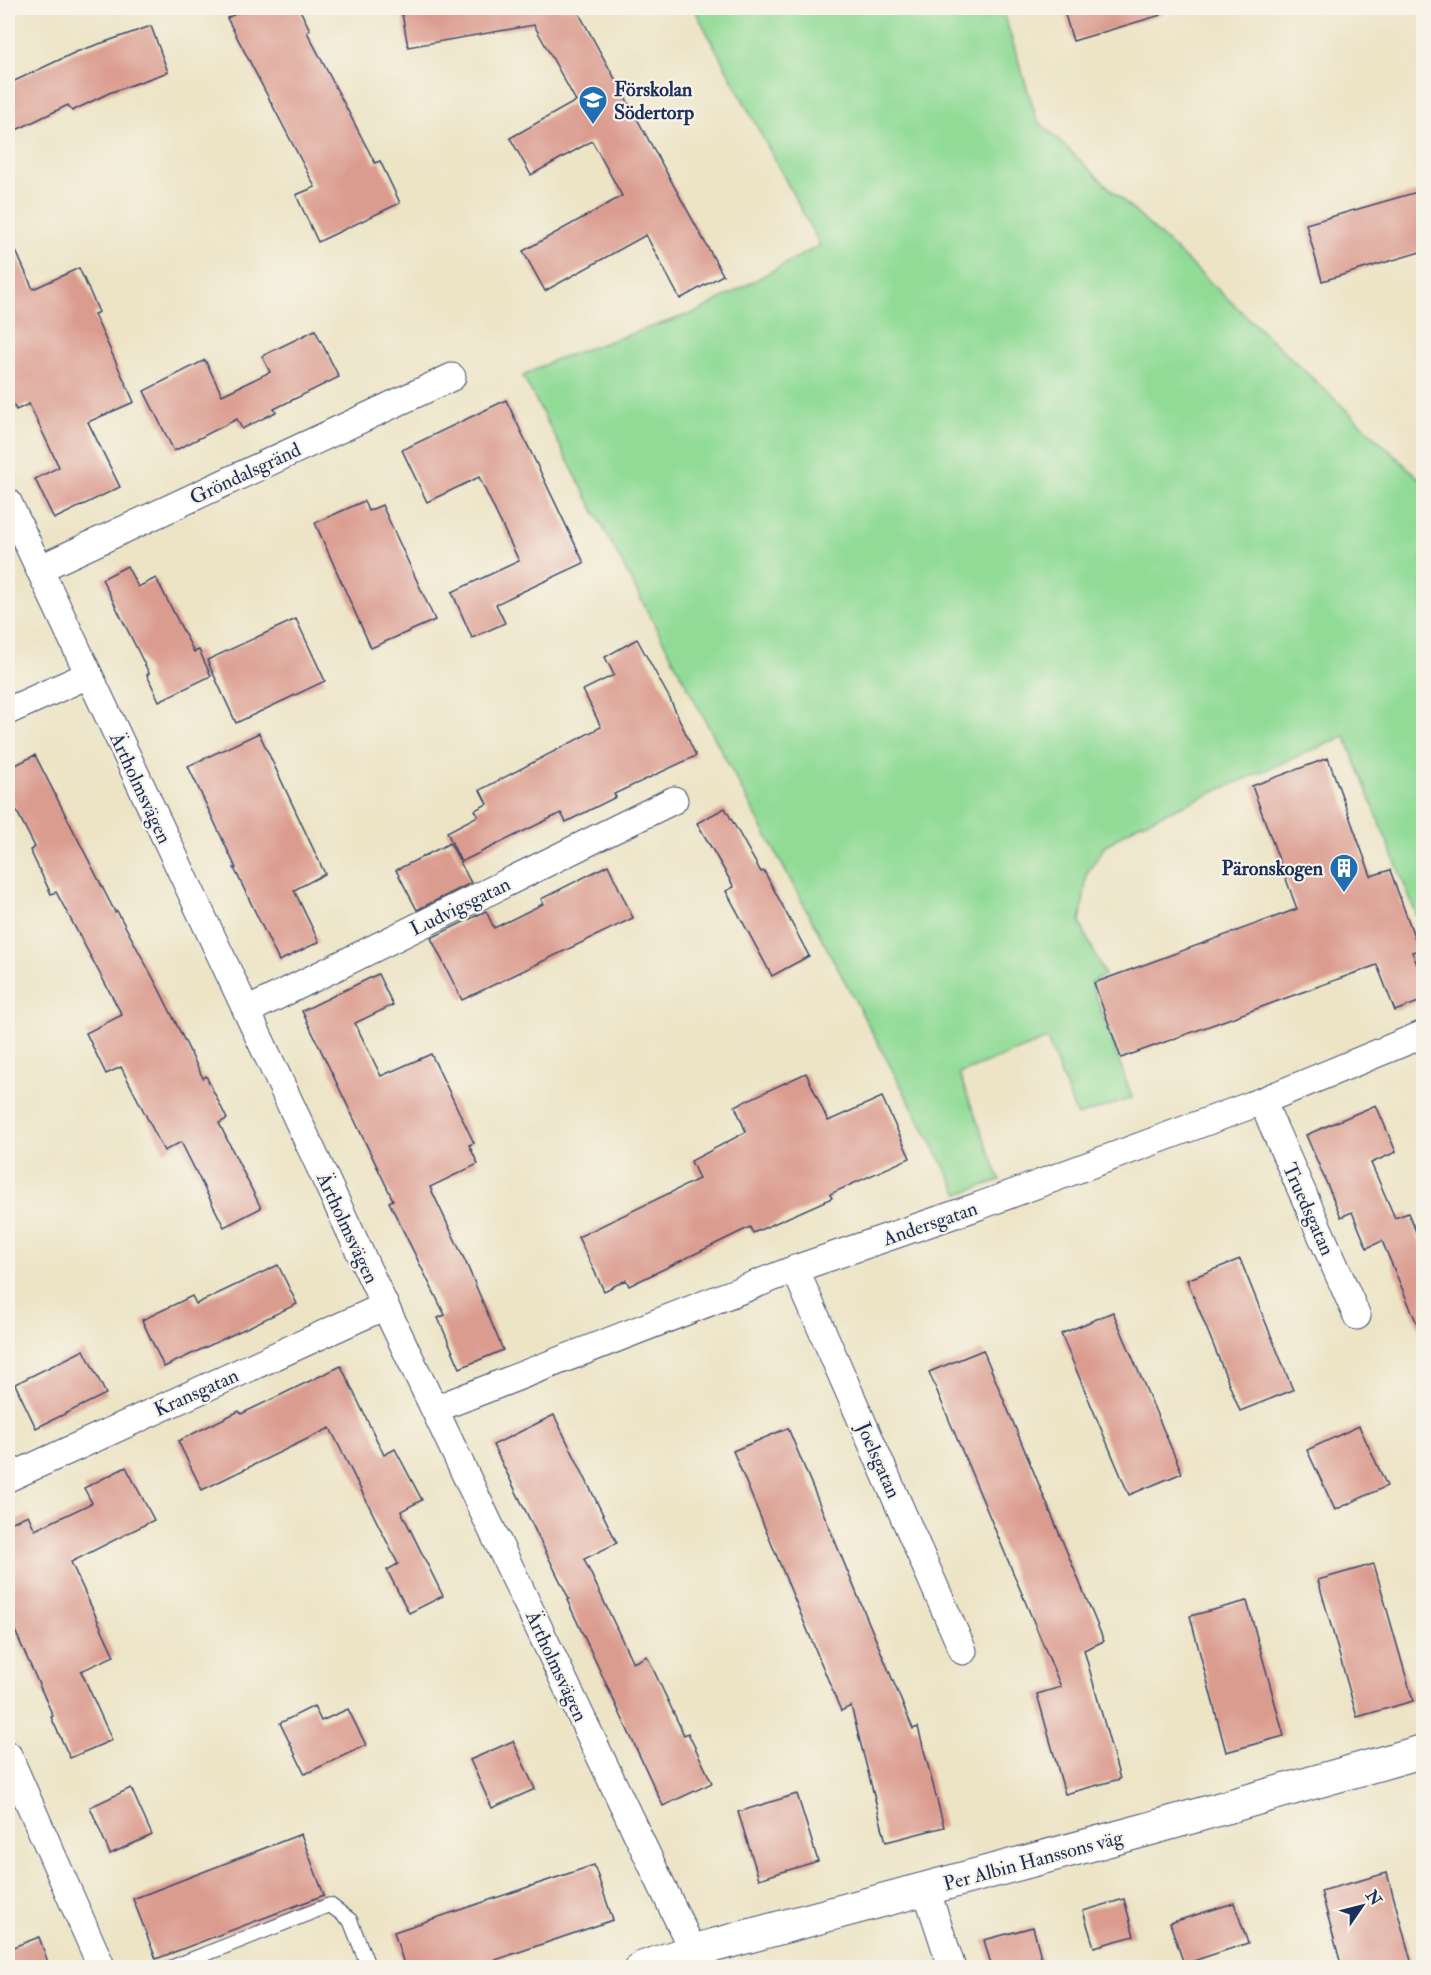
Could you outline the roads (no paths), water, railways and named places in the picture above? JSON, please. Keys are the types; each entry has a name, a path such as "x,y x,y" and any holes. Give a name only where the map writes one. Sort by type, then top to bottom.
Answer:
{"street":[{"name":"Gröndalsgränd","path":"39,569 452,377"},
{"name":"Ärtholmsvägen","path":"8,502 246,1011 693,1951"},
{"path":"8,711 88,675"},
{"name":"Ludvigsgatan","path":"246,1011 674,800"},
{"name":"Andersgatan","path":"435,1409 795,1269 979,1206 1262,1101 1424,1034"},
{"name":"Truedsgatan","path":"1262,1101 1357,1316"},
{"name":"Joelsgatan","path":"795,1269 963,1651"},
{"name":"Kransgatan","path":"8,1478 386,1306"},
{"name":"Per Albin Hanssons väg","path":"642,1968 693,1951 1149,1829 1424,1750"},
{"path":"8,1755 102,1968"},
{"path":"926,1889 952,1968"}],"lane":[{"path":"170,1968 330,1905 350,1920 369,1968"}],"place":[{"name":"Förskolan Södertorp","path":"593,126"},
{"name":"Päronskogen","path":"1344,894"}]}
